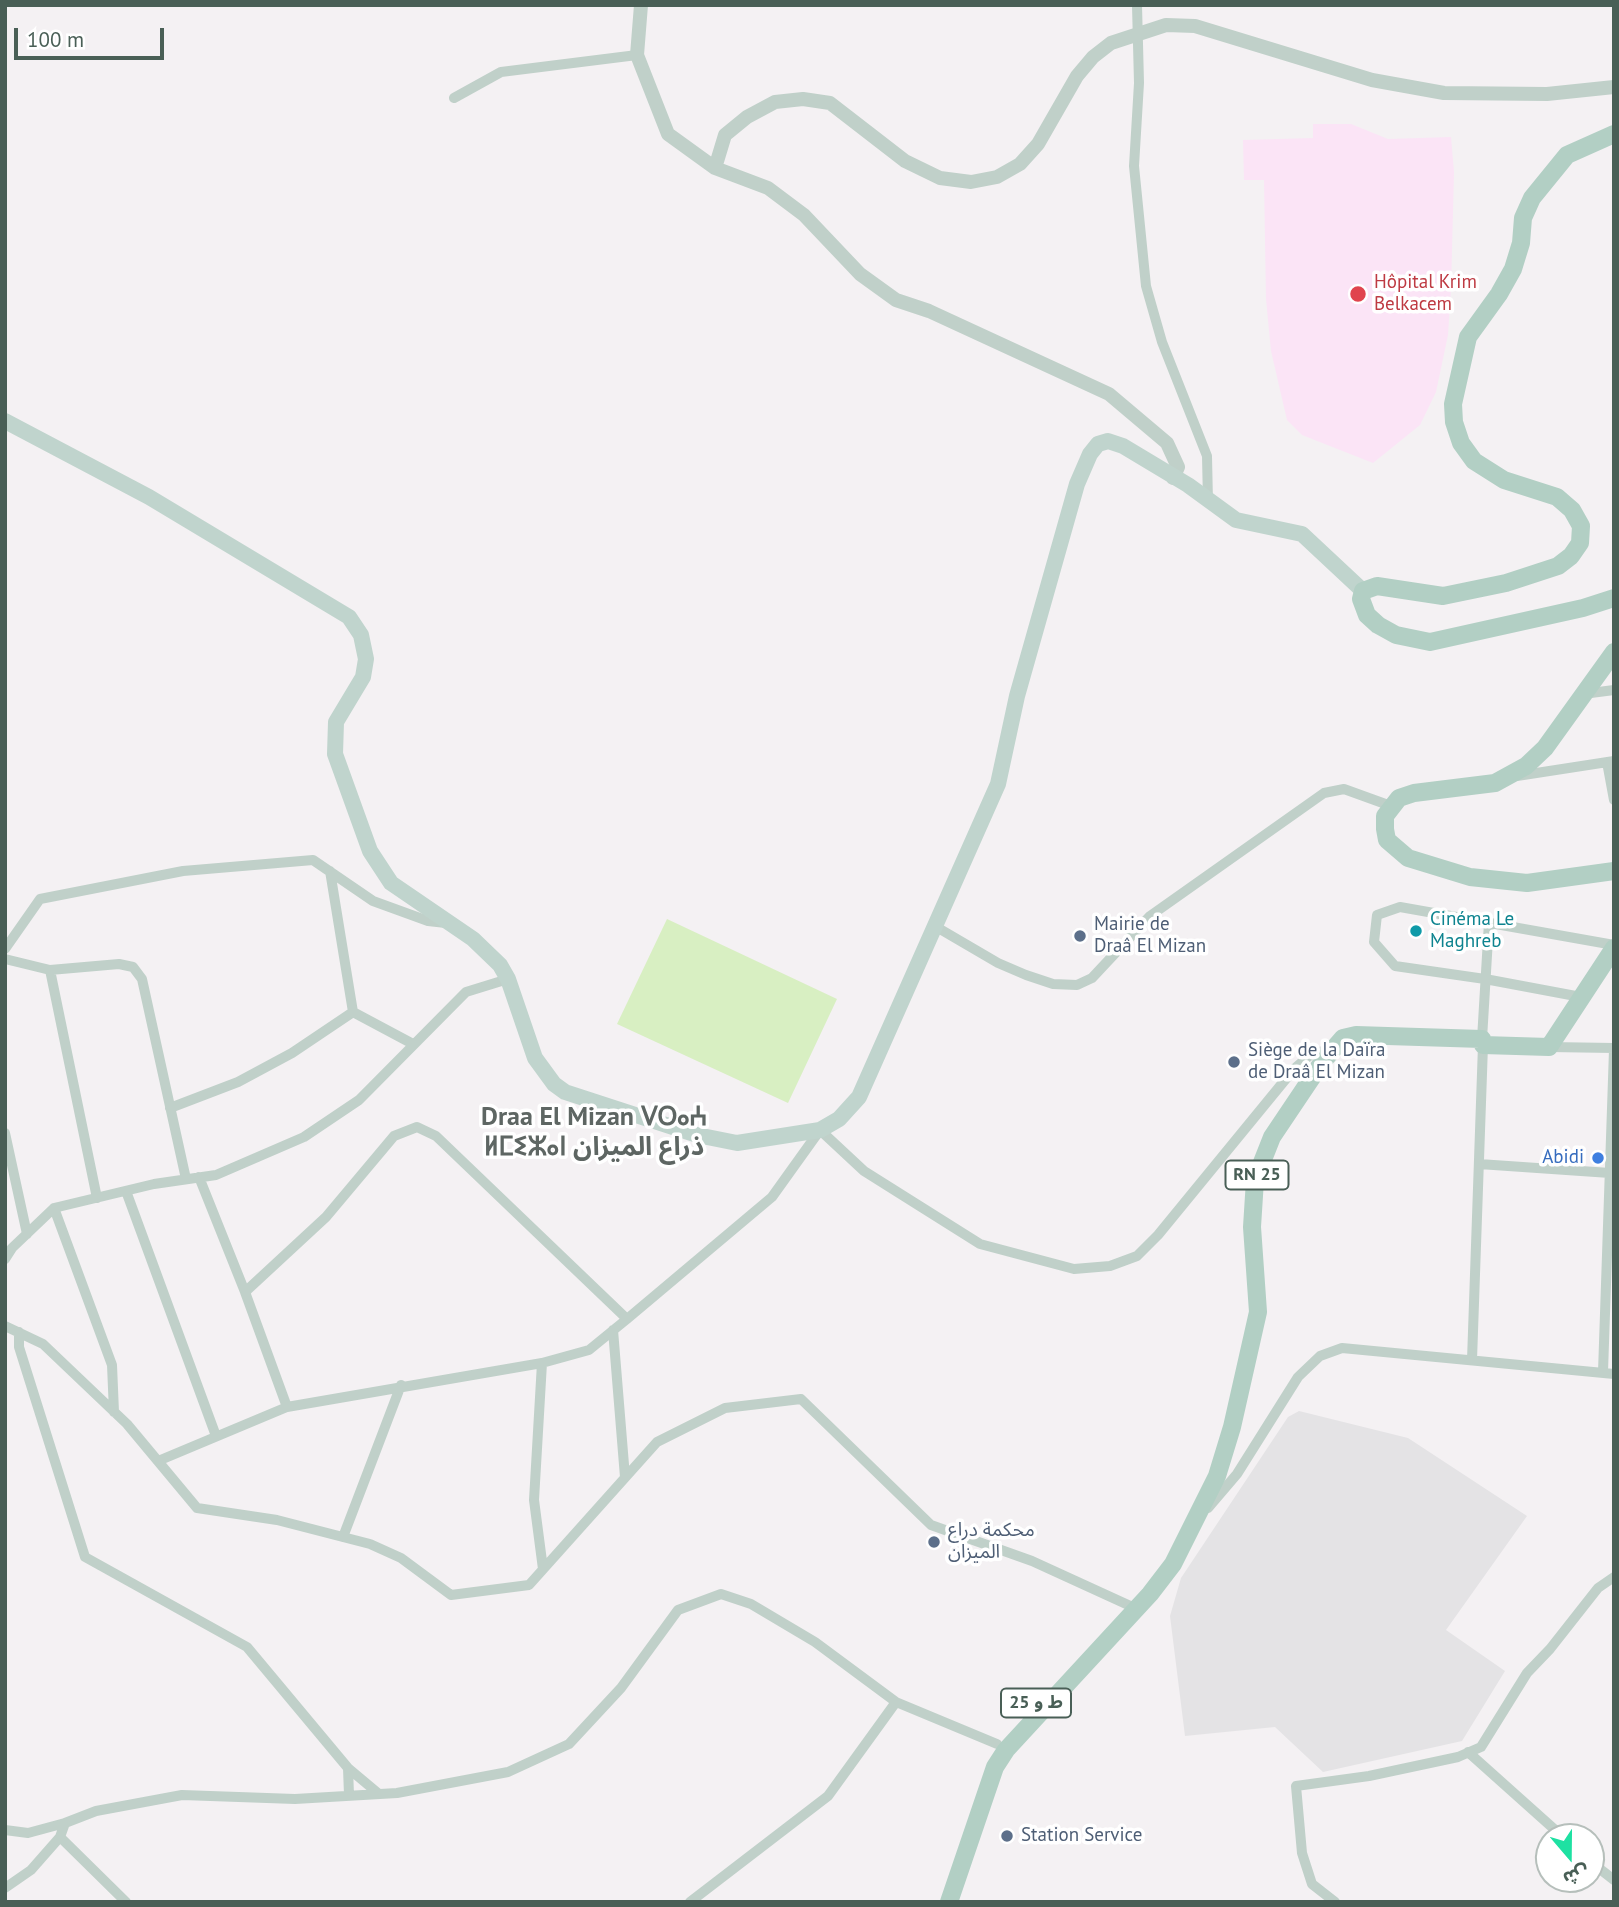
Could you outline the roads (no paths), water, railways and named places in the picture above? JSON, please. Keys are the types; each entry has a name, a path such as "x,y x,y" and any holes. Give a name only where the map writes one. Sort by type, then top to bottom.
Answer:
{"main road":[{"path":"1363,591 1377,586 1443,596 1506,583 1558,566 1571,556 1580,543 1581,526 1572,510 1557,498 1504,480 1474,461 1461,443 1454,422 1453,404 1468,337 1499,294 1513,269 1521,243 1523,218 1532,198 1567,155 1614,134"},
{"path":"5,421 149,497 327,601 349,617 361,635 366,659 363,677 337,722 335,754 370,851 391,883 489,952 508,979 534,1058 554,1084 565,1092 697,1135 737,1143 820,1130 839,1119 859,1097 933,925 998,784 1017,695 1077,484 1090,454 1102,441 1115,442 1236,520 1302,534 1363,591"},
{"path":"1363,591 1362,599 1367,615 1378,625 1395,635 1430,642 1583,608 1614,598"},
{"path":"1614,652 1545,748 1511,777 1476,787 1414,793 1399,798 1385,816 1387,840 1408,858 1470,877 1527,883 1614,871"},
{"path":"1334,1047 1343,1038 1356,1035 1549,1046 1614,946"},
{"name":"RN 25","path":"949,1902 985,1792 1006,1750 1173,1564 1217,1476 1233,1427 1258,1312 1252,1205 1261,1160 1272,1137 1334,1047"},
{"name":"ط و 25","path":"937,1902 982,1769 998,1744 1133,1606"}],"street":[{"path":"641,5 638,55 668,134 715,168 768,188 804,215 860,274 896,300 929,311 1109,394 1167,443 1178,467 1173,478"},
{"path":"1137,5 1139,83 1134,166 1146,286 1162,342 1207,456 1208,502"},
{"path":"715,168 725,135 732,129 775,102 803,99 830,103 905,161 940,178 971,182 998,177 1020,164 1038,145 1077,76 1093,57 1111,43 1166,25 1195,26 1372,80 1444,93 1547,94 1614,87"},
{"path":"454,98 501,72 638,55"},
{"path":"1584,694 1614,690"},
{"path":"1511,777 1610,762 1614,800"},
{"path":"933,925 1026,975 1053,984 1077,985 1092,978 1150,916 1324,793 1344,789 1391,806"},
{"path":"5,949 40,899 183,871 313,860 373,901 428,920 449,924"},
{"path":"330,872 353,1012"},
{"path":"1581,998 1486,979 1395,966 1374,942 1377,915 1400,908 1614,946"},
{"path":"1472,1360 1482,1042 1489,922"},
{"path":"5,959 50,970 119,964 133,967 142,979 186,1179"},
{"path":"50,970 97,1198"},
{"path":"5,1259 54,1208 126,1191 216,1175 304,1137 359,1100 466,992 508,979"},
{"path":"353,1012 413,1044"},
{"path":"170,1108 238,1082 292,1053 353,1012"},
{"path":"1191,1530 1237,1474 1298,1377 1320,1356 1342,1349 1608,1373 1614,1049 1549,1046"},
{"path":"158,1461 287,1407 401,1385 488,1375 589,1350 747,1221 772,1197 820,1130 864,1171 980,1244 1074,1269 1110,1266 1137,1256 1158,1235 1294,1069 1309,1056 1334,1047"},
{"path":"246,1292 326,1217 394,1136 417,1127 436,1136 627,1319"},
{"path":"5,1133 27,1234"},
{"path":"1479,1164 1610,1174"},
{"path":"199,1177 246,1292 287,1407"},
{"path":"126,1191 216,1436"},
{"path":"54,1208 112,1366 114,1412"},
{"path":"5,1326 43,1344 114,1412 197,1507 277,1520 343,1537 401,1558 451,1595 529,1585 657,1442 725,1408 801,1399 931,1525 1032,1561 1133,1606"},
{"path":"613,1330 625,1477"},
{"path":"19,1332 19,1348 85,1557 247,1647 348,1768 379,1794"},
{"path":"542,1363 534,1500 542,1569"},
{"path":"343,1537 401,1385"},
{"path":"1335,1902 1312,1884 1305,1863 1296,1786 1369,1776 1481,1747 1527,1673 1550,1649 1598,1588 1614,1577"},
{"path":"5,1830 28,1833 96,1811 182,1795 295,1799 379,1794 508,1772 569,1744 621,1688 678,1610 721,1594 751,1604 815,1642 896,1702 998,1744"},
{"path":"690,1902 828,1796 896,1702"},
{"path":"1468,1752 1547,1823"},
{"path":"348,1768 349,1796"},
{"path":"5,1888 31,1870 60,1837 65,1823"},
{"path":"60,1837 126,1902"}],"place":[{"name":"Hôpital Krim Belkacem","path":"1358,294"},
{"name":"Cinéma Le Maghreb","path":"1416,931"},
{"name":"Mairie de Draâ El Mizan","path":"1080,936"},
{"name":"Siège de la Daïra de Draâ El Mizan","path":"1234,1062"},
{"name":"Abidi","path":"1598,1158"},
{"name":"محكمة دراع الميزان","path":"934,1542"},
{"name":"Station Service","path":"1007,1836"}],"district":[{"name":"Draa El Mizan ⴸⵔⴰⵄ ⵍⵎⵉⵣⴰⵏ ذراع الميزان","path":"594,1133"}]}
